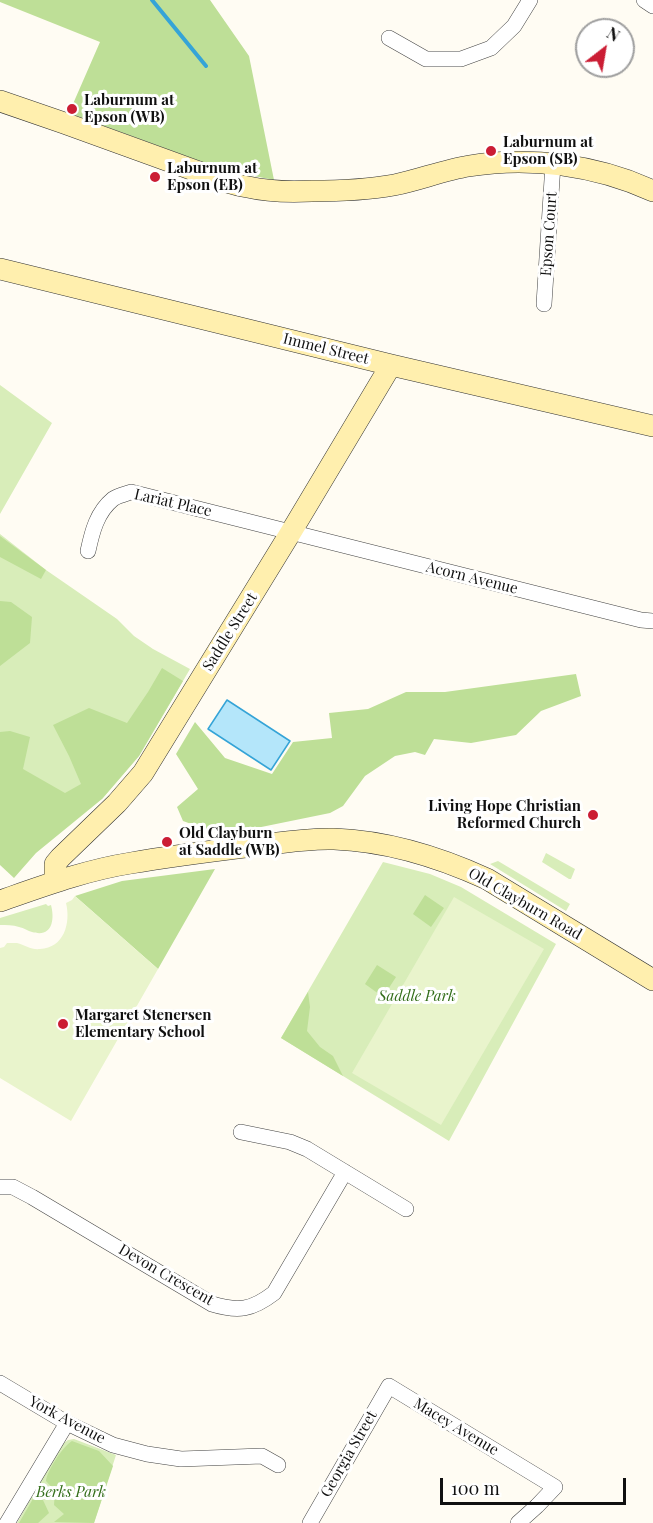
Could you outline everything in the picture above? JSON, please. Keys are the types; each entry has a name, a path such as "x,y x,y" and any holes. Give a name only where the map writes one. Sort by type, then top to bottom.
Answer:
{"street":[{"path":"389,39 426,59 461,58 491,48 514,26 530,0"},
{"path":"644,0 653,6"},
{"path":"0,101 248,188 279,192 348,191 395,185 469,166 516,162 582,168 630,181 653,191"},
{"name":"Epson Court","path":"544,304 553,164"},
{"name":"Immel Street","path":"0,269 391,365 653,426"},
{"name":"Saddle Street","path":"55,882 55,864 117,803 143,773 391,365"},
{"path":"630,420 653,417"},
{"name":"Lariat Place","path":"88,551 92,529 102,512 113,498 130,492 291,532"},
{"name":"Acorn Avenue","path":"291,532 641,620 653,621"},
{"name":"Old Clayburn Road","path":"0,901 55,882 129,863 234,848 333,839 383,844 430,855 487,879 653,980"},
{"path":"241,1132 290,1142 307,1149 406,1209"},
{"name":"Devon Crescent","path":"0,1187 13,1187 32,1197 212,1304 239,1309 253,1307 274,1293 345,1172"},
{"name":"York Avenue","path":"0,1383 67,1422 113,1445 147,1454 181,1459 262,1456 278,1466"},
{"name":"Macey Avenue","path":"389,1386 555,1487 518,1523"},
{"name":"Georgia Street","path":"310,1523 389,1386"},
{"path":"7,1523 67,1422"}],"green space":[{"path":"0,0 210,0 249,56 274,180 224,170 69,113 100,42 0,2"},
{"path":"0,385 52,423 0,514"},
{"path":"0,534 46,570 117,619 134,636 190,669 139,756 102,799 0,816"},
{"path":"0,536 46,570 41,579 0,557"},
{"path":"0,601 11,602 32,617 30,643 0,666"},
{"path":"162,668 183,681 139,756 102,799 36,853 14,878 0,865 0,732 10,731 30,737 23,769 65,793 81,784 53,725 89,708 127,723"},
{"path":"576,674 581,696 541,711 516,735 471,743 434,739 425,755 415,752 395,756 365,776 343,806 330,813 222,835 183,821 177,807 198,789 176,754 195,722 225,758 272,774 293,742 332,738 329,713 368,709 406,692 445,692"},
{"path":"546,853 575,869 571,879 542,862"},
{"path":"498,861 570,904 566,911 490,864"},
{"name":"Saddle Park","path":"383,862 430,874 461,887 556,944 449,1141 281,1038"},
{"path":"215,869 158,969 75,896 122,881"},
{"path":"425,895 444,908 431,927 413,914"},
{"name":"Margaret Stenersen Elementary School","path":"75,896 158,969 71,1121 0,1078 0,948 7,943 17,943 37,949 48,948 55,944 64,933 66,926 66,903"},
{"path":"454,897 544,949 441,1125 352,1073"},
{"path":"46,904 51,905 53,916 48,930 44,932 30,932 17,926 0,925 0,918"},
{"path":"377,965 396,977 383,997 365,984"},
{"path":"308,992 310,1007 307,1031 320,1047 333,1056 343,1076 281,1038"},
{"name":"Berks Park","path":"74,1439 116,1455 94,1523 17,1523 61,1445"},
{"name":"Berks Park","path":"72,1441 99,1451 113,1466 94,1523 54,1522 64,1514 54,1505 55,1491 46,1481 56,1459"},
{"path":"34,1497 43,1500 49,1513 38,1523 19,1523"}],"water":[{"path":"227,700 290,741 271,770 208,729"}],"waterway":[{"path":"152,0 206,66"}],"place":[{"name":"Laburnum at Epson (WB)","path":"72,109"},
{"name":"Laburnum at Epson (SB)","path":"491,151"},
{"name":"Laburnum at Epson (EB)","path":"155,177"},
{"name":"Living Hope Christian Reformed Church","path":"593,815"},
{"name":"Old Clayburn at Saddle (WB)","path":"167,842"},
{"name":"Margaret Stenersen Elementary School","path":"63,1024"}]}
